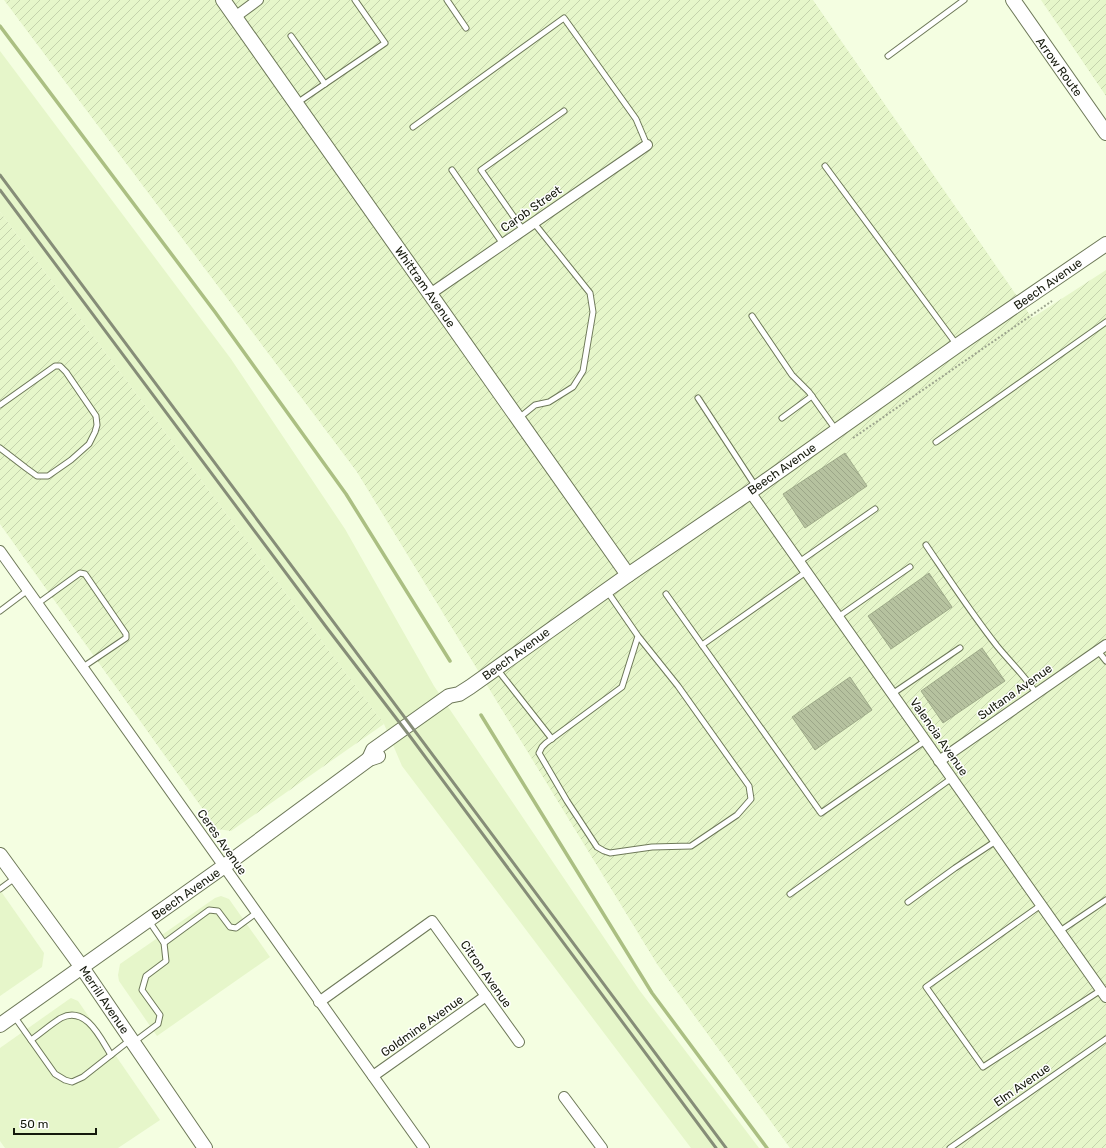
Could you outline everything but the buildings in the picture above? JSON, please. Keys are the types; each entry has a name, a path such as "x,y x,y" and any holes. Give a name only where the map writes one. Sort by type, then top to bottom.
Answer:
{"main road":[{"name":"Whittram Avenue","path":"223,0 628,575"},
{"name":"Arrow Route","path":"1013,0 1106,133"},
{"name":"Beech Avenue","path":"0,1025 223,868 369,759 377,757 415,730 454,702 464,691 606,590 753,490 958,345 1106,244"},
{"name":"Merrill Avenue","path":"0,855 82,966 205,1148"}],"street":[{"path":"235,17 258,0"},
{"name":"Carob Street","path":"430,294 647,145"},
{"name":"Valencia Avenue","path":"753,490 799,562 1104,994"},
{"name":"Ceres Avenue","path":"0,551 223,868 424,1148"},
{"name":"Sultana Avenue","path":"939,761 1102,648"},
{"name":"Citron Avenue","path":"319,1002 432,921 519,1042"},
{"name":"Goldmine Avenue","path":"373,1076 486,996"},
{"path":"564,1097 600,1147"}],"lane":[{"path":"296,104 385,43 355,0"},
{"path":"447,0 466,28"},
{"path":"888,56 964,0"},
{"path":"413,127 564,18 636,120 647,145"},
{"path":"291,36 325,84"},
{"path":"523,230 480,170 564,111"},
{"path":"825,166 958,345"},
{"path":"452,170 503,244"},
{"path":"518,419 535,405 549,402 573,387 583,372 592,312 590,293 534,222"},
{"path":"752,316 792,376 812,396 836,431"},
{"path":"936,442 1106,322"},
{"path":"0,406 55,366 60,366 66,372 96,416 97,425 89,444 71,460 48,476 37,476 0,448"},
{"path":"782,418 812,396"},
{"path":"698,398 753,490"},
{"path":"799,562 875,509"},
{"path":"926,544 971,611 1036,693"},
{"path":"838,617 910,567"},
{"path":"702,645 806,572"},
{"path":"37,604 80,573 85,574 126,634 126,638 82,668"},
{"path":"0,611 28,590"},
{"path":"606,590 638,636 678,686 749,786 751,799 737,815 690,846 652,847 610,853 597,847 540,753 542,747 622,687 638,636"},
{"path":"666,594 820,813 925,741"},
{"path":"892,694 960,648"},
{"path":"1102,648 1106,661"},
{"path":"497,668 552,739"},
{"path":"790,894 952,778"},
{"path":"908,902 996,841"},
{"path":"0,889 16,878"},
{"path":"1060,932 1106,900"},
{"path":"1041,905 926,987 984,1067 1104,994"},
{"path":"164,943 210,910 218,910 230,927 236,928 256,913"},
{"path":"13,1016 55,1074 72,1082 83,1077 112,1055 158,1024 160,1015 142,990 146,976 166,961 164,943 148,920"},
{"path":"30,1040 62,1017 81,1016 88,1022 112,1055"},
{"name":"Elm Avenue","path":"950,1148 1106,1039"}],"path":[{"path":"853,438 1052,301"}],"shaded area":[{"path":"4,0 813,0 1032,318 1106,270 1106,1148 790,1148 657,964 357,472"},
{"path":"1041,0 1106,0 1106,96"},
{"path":"0,51 231,359 345,529 434,686 640,991 759,1148 691,1148 402,766 384,724 0,212"},
{"path":"0,212 384,724 231,831 217,829 0,524"},
{"path":"0,890 44,953 42,967 0,996"},
{"path":"221,896 229,899 270,957 157,1036 119,981 118,975 120,964 215,898"},
{"path":"71,998 78,1001 160,1120 118,1148 5,1148 0,1141 0,1048"}],"waterway":[{"path":"0,26 215,312 346,494 450,661"},
{"path":"481,715 652,993 767,1148"}],"railway":[{"path":"0,175 726,1148"},
{"path":"0,190 327,628 409,735 716,1148"}]}
